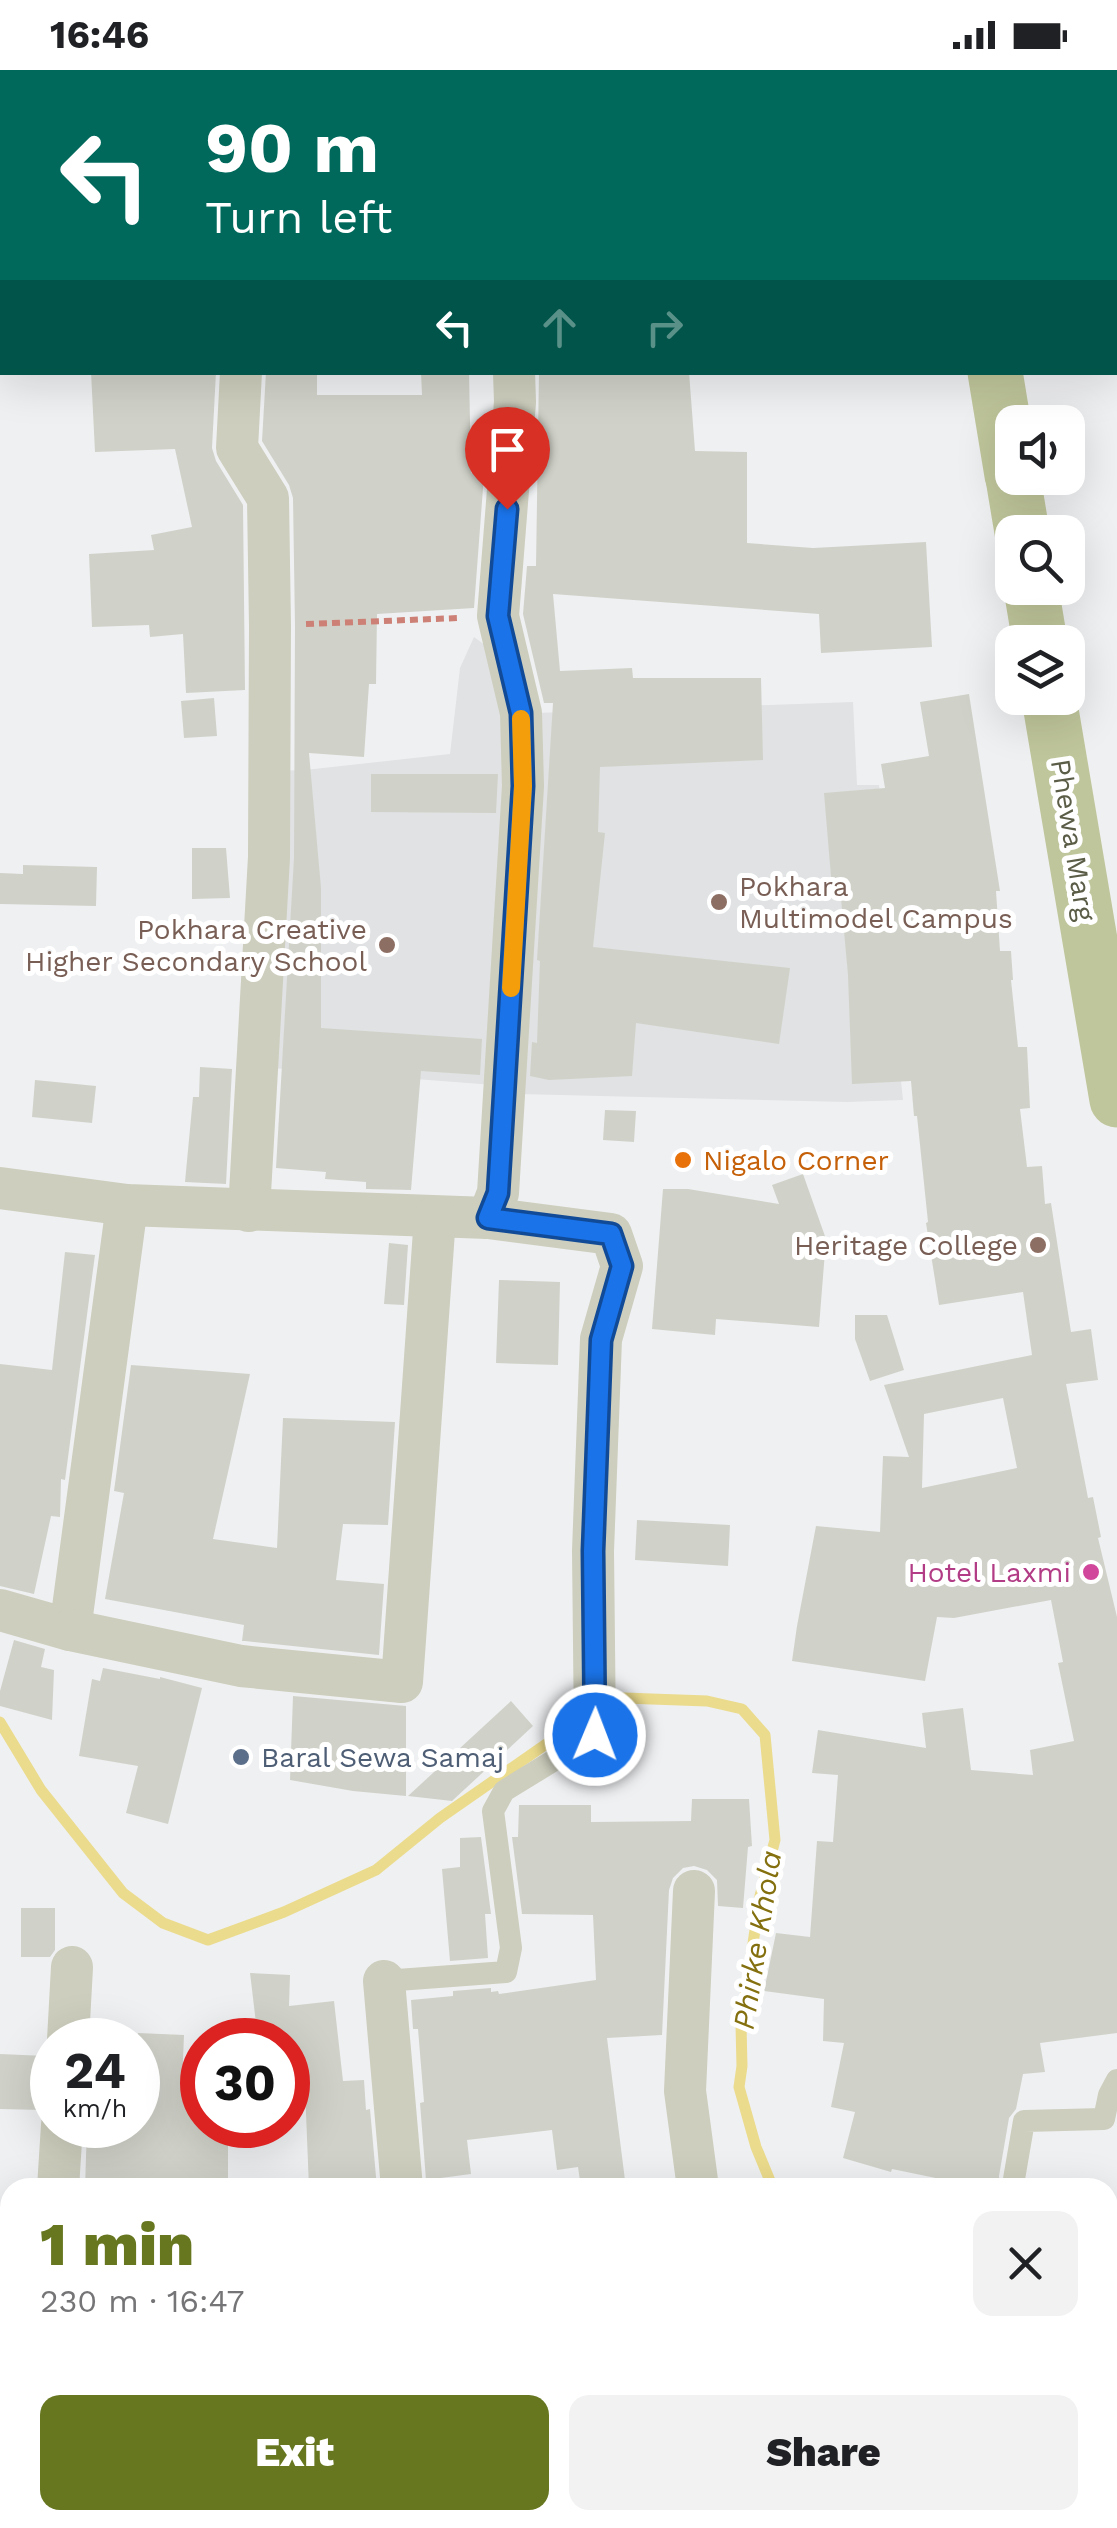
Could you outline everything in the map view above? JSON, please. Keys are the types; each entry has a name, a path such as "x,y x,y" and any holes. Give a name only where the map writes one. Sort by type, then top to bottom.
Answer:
{"highway":[{"path":"996,375 1001,405"},
{"name":"Phewa Marg","path":"1053,715 1117,1100"}],"street":[{"path":"240,375 237,448 268,498 270,626 269,856 249,1210"},
{"path":"488,1218 498,1193 523,786 521,713 498,616 514,375"},
{"path":"0,1188 127,1205 488,1218 611,1234 622,1266 601,1340 593,1551 595,1735"},
{"path":"70,1630 127,1205"},
{"path":"0,1610 70,1630 241,1666 402,1682 435,1217"},
{"path":"694,1892 685,2091 697,2178"},
{"path":"69,2018 72,1968"},
{"path":"384,1981 401,2178"},
{"path":"59,2178 61,2148"}],"lane":[{"path":"384,1981 506,1972 511,1948 493,1812 504,1791 595,1735"},
{"path":"1014,2178 1024,2121 1104,2120 1108,2095 1117,2080"}],"path":[{"path":"270,626 498,616"}],"shaded area":[{"name":"Pokhara Creative Higher Secondary School","path":"474,637 496,653 511,703 494,1085 271,1068 272,771 450,754 460,668"},
{"name":"Pokhara Multimodel Campus","path":"853,702 857,785 879,785 892,884 882,904 903,1100 519,1094 536,713"}],"building":[{"path":"91,375 216,375 212,448 243,505 245,690 186,693 183,634 150,637 149,625 92,627 89,554 154,550 151,535 192,527 175,449 95,452"},
{"path":"266,375 317,375 317,395 422,395 421,375 469,375 471,473 484,475 474,608 377,614 376,684 369,684 364,757 309,753 321,888 321,1028 482,1039 480,1075 421,1071 411,1190 366,1189 366,1182 325,1179 326,1172 276,1168 294,858 293,498 262,441"},
{"path":"539,375 689,375 695,451 747,452 747,543 813,548 926,542 932,647 821,653 819,614 553,594 560,671 632,668 633,678 761,678 763,760 600,767 598,832 605,833 593,947 790,968 779,1044 636,1023 632,1076 549,1080 530,1076 532,1042 537,1043 537,960 553,703 544,703 523,614 527,566 536,566"},
{"path":"969,694 1000,891 996,891 1000,951 1011,951 1018,1047 1027,1047 1030,1108 1020,1109 1027,1167 1042,1166 1045,1204 1051,1203 1071,1332 1091,1329 1098,1380 1066,1384 1117,1617 1117,2033 1040,2043 1045,2072 1023,2074 1016,2109 1009,2118 999,2178 936,2178 892,2169 891,2172 843,2158 855,2112 831,2107 844,2043 823,2041 824,1999 764,1991 776,1933 810,1937 817,1841 833,1842 838,1775 812,1773 818,1730 926,1748 922,1713 963,1708 971,1770 1033,1775 1030,1750 1074,1741 1058,1663 1063,1662 1051,1600 954,1618 937,1617 925,1681 792,1661 816,1526 880,1532 883,1456 909,1457 884,1385 1032,1355 1023,1292 939,1305 911,1081 852,1084 840,887 832,888 824,793 885,788 881,764 929,756 920,702","holes":["1003,1398 1017,1468 922,1488 924,1414"]},
{"path":"214,698 217,736 184,738 181,701"},
{"path":"371,774 498,774 496,813 371,812"},
{"path":"192,848 226,848 230,898 192,899"},
{"path":"23,865 97,867 96,906 0,904 0,873 23,874"},
{"path":"200,1067 232,1069 226,1184 185,1182 193,1097 199,1097"},
{"path":"35,1080 96,1086 92,1123 32,1117"},
{"path":"605,1110 636,1111 634,1142 603,1140"},
{"path":"803,1174 826,1239 819,1327 716,1319 715,1335 652,1329 663,1189 688,1189 779,1204 772,1185"},
{"path":"389,1243 408,1245 404,1305 384,1304"},
{"path":"65,1252 95,1255 65,1480 61,1479 60,1517 51,1516 34,1594 0,1586 0,1364 52,1370"},
{"path":"499,1280 560,1282 558,1365 496,1363"},
{"path":"855,1315 887,1315 904,1370 870,1381 855,1339"},
{"path":"131,1365 250,1374 213,1539 277,1548 283,1418 395,1422 388,1525 343,1524 336,1580 384,1584 379,1655 242,1641 244,1625 105,1599 124,1493 114,1491"},
{"path":"637,1520 730,1525 728,1566 635,1560"},
{"path":"14,1640 45,1649 41,1667 54,1670 52,1720 0,1706 0,1691"},
{"path":"103,1668 202,1688 168,1824 126,1813 138,1766 79,1756 92,1679 100,1681"},
{"path":"293,1696 406,1706 406,1796 290,1780"},
{"path":"511,1701 533,1726 452,1801 408,1796"},
{"path":"692,1799 749,1799 752,1846 748,1847 743,1908 718,1906 717,1880 707,1870 683,1868 673,1878 669,1890 662,2035 607,2038 625,2178 580,2178 578,2167 557,2170 552,2130 467,2140 471,2174 426,2178 418,2029 413,2029 411,2000 453,1996 453,1991 491,1988 491,1992 499,1994 596,1980 593,1915 522,1914 512,1837 518,1837 519,1805 591,1805 591,1822 691,1821"},
{"path":"481,1837 491,1914 485,1914 488,1958 450,1961 442,1869 460,1867 460,1838"},
{"path":"21,1908 55,1908 55,1950 50,1957 21,1957"},
{"path":"250,1973 290,1975 289,2006 334,2001 343,2081 364,2080 376,2178 309,2178 310,2018 255,2018"},
{"path":"160,2034 180,2035 180,2148 228,2148 228,2178 85,2178 86,2148 160,2148"},
{"path":"0,2054 30,2055 30,2110 0,2109"}],"waterway":[{"name":"Phirke Khola","path":"606,1705 624,1698 707,1701 742,1709 765,1735 775,1840 760,1896 741,2025 739,2087 769,2178"},
{"name":"Phirke Khola","path":"0,1722 41,1790 123,1893 163,1923 208,1940 284,1912 376,1870 440,1818 585,1717"}],"slow traffic":[{"path":"511,988 523,786 521,719"}],"place":[{"name":"Pokhara Multimodel Campus","path":"719,902"},
{"name":"Pokhara Creative Higher Secondary School","path":"387,945"},
{"name":"Nigalo Corner","path":"683,1160"},
{"name":"Heritage College","path":"1038,1245"},
{"name":"Hotel Laxmi","path":"1091,1572"},
{"name":"Baral Sewa Samaj","path":"241,1757"}],"route":[{"path":"507,509 498,616 521,713 523,786 498,1193 488,1218 611,1234 622,1266 601,1340 593,1551 595,1735"}]}
